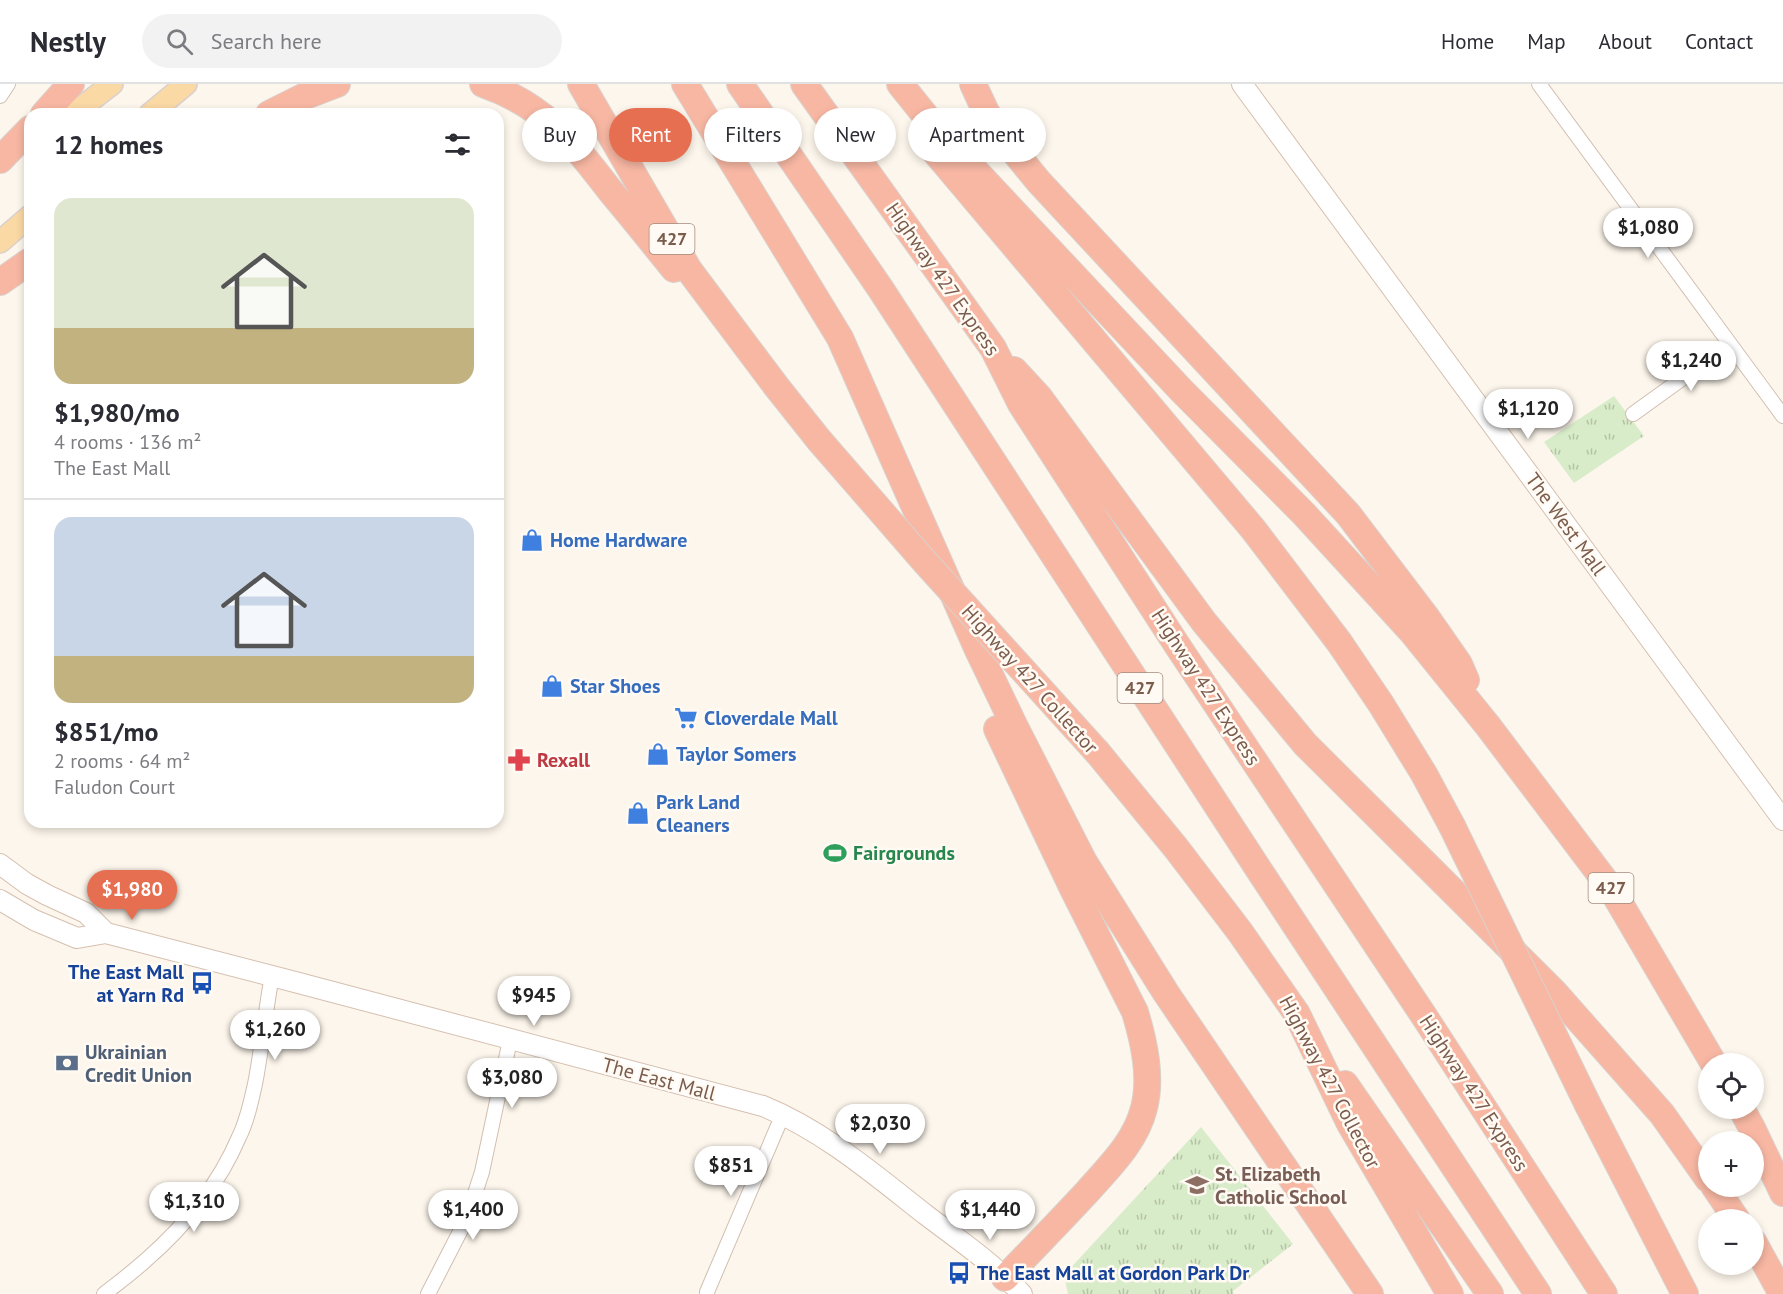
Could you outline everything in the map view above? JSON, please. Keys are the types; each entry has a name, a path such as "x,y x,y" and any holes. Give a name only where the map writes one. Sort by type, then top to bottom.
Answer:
{"highway":[{"path":"49,108 71,84"},
{"path":"281,108 337,84"},
{"path":"483,84 525,103 547,118 577,148 681,278 776,386"},
{"name":"Highway 427 Collector","path":"581,84 689,270 776,386 819,440 925,562 1098,753 1183,857 1240,932 1297,1014 1350,1124 1450,1294"},
{"path":"685,84 840,338 978,650 1084,862 1256,1127 1370,1294"},
{"name":"427","path":"740,84 880,288 1538,1294"},
{"name":"Highway 427 Express","path":"804,84 993,348 1021,404 1604,1294"},
{"path":"880,84 1253,529 1339,642 1381,704 1424,774 1452,826 1588,1105 1685,1294"},
{"name":"427","path":"900,84 937,130 1157,364 1304,514 1412,633 1488,726 1612,890 1708,1053"},
{"path":"973,84 986,112 1011,149 1039,182 1348,514 1459,664 1488,726"},
{"path":"0,160 24,135"},
{"path":"0,282 24,265"},
{"path":"993,348 1039,397 1204,622 1305,744 1555,993 1662,1114 1698,1165"},
{"path":"978,650 990,714 1073,889 1135,1012 1141,1034 1146,1074 1144,1108 1124,1151 1014,1286"},
{"path":"1297,1014 1490,1294"},
{"path":"1747,1119 1783,1193"},
{"path":"1764,1261 1782,1294"}],"main road":[{"path":"81,108 112,84"},
{"path":"157,108 186,84"},
{"name":"The West Mall","path":"1242,84 1783,820"},
{"path":"0,171 24,153"},
{"path":"0,242 24,221"},
{"path":"0,864 27,884 87,913 106,933"},
{"name":"The East Mall","path":"0,900 34,920 76,938 106,933 763,1106 783,1114 828,1141 1014,1286"}],"street":[{"path":"0,96 8,84"},
{"path":"1539,84 1783,416"},
{"path":"1633,414 1730,344"},
{"path":"104,1294 147,1260 202,1200 222,1170 240,1136 258,1067 272,976"},
{"path":"428,1294 467,1218 482,1172 510,1040"},
{"path":"707,1292 783,1114"}],"green space":[{"path":"1614,396 1644,436 1574,483 1544,442"},
{"name":"St. Elizabeth Catholic School","path":"1201,1127 1293,1244 1233,1291 1234,1294 1068,1294 1064,1275"}],"place":[{"name":"Home Hardware","path":"532,540"},
{"name":"Star Shoes","path":"552,686"},
{"name":"Cloverdale Mall","path":"686,718"},
{"name":"Taylor Somers","path":"658,754"},
{"name":"Rexall","path":"519,760"},
{"name":"Park Land Cleaners","path":"638,813"},
{"name":"Fairgrounds","path":"835,853"},
{"name":"The East Mall at Yarn Rd","path":"202,983"},
{"name":"Ukrainian Credit Union","path":"67,1063"},
{"name":"St. Elizabeth Catholic School","path":"1197,1185"},
{"name":"The East Mall at Gordon Park Dr","path":"959,1273"}]}
